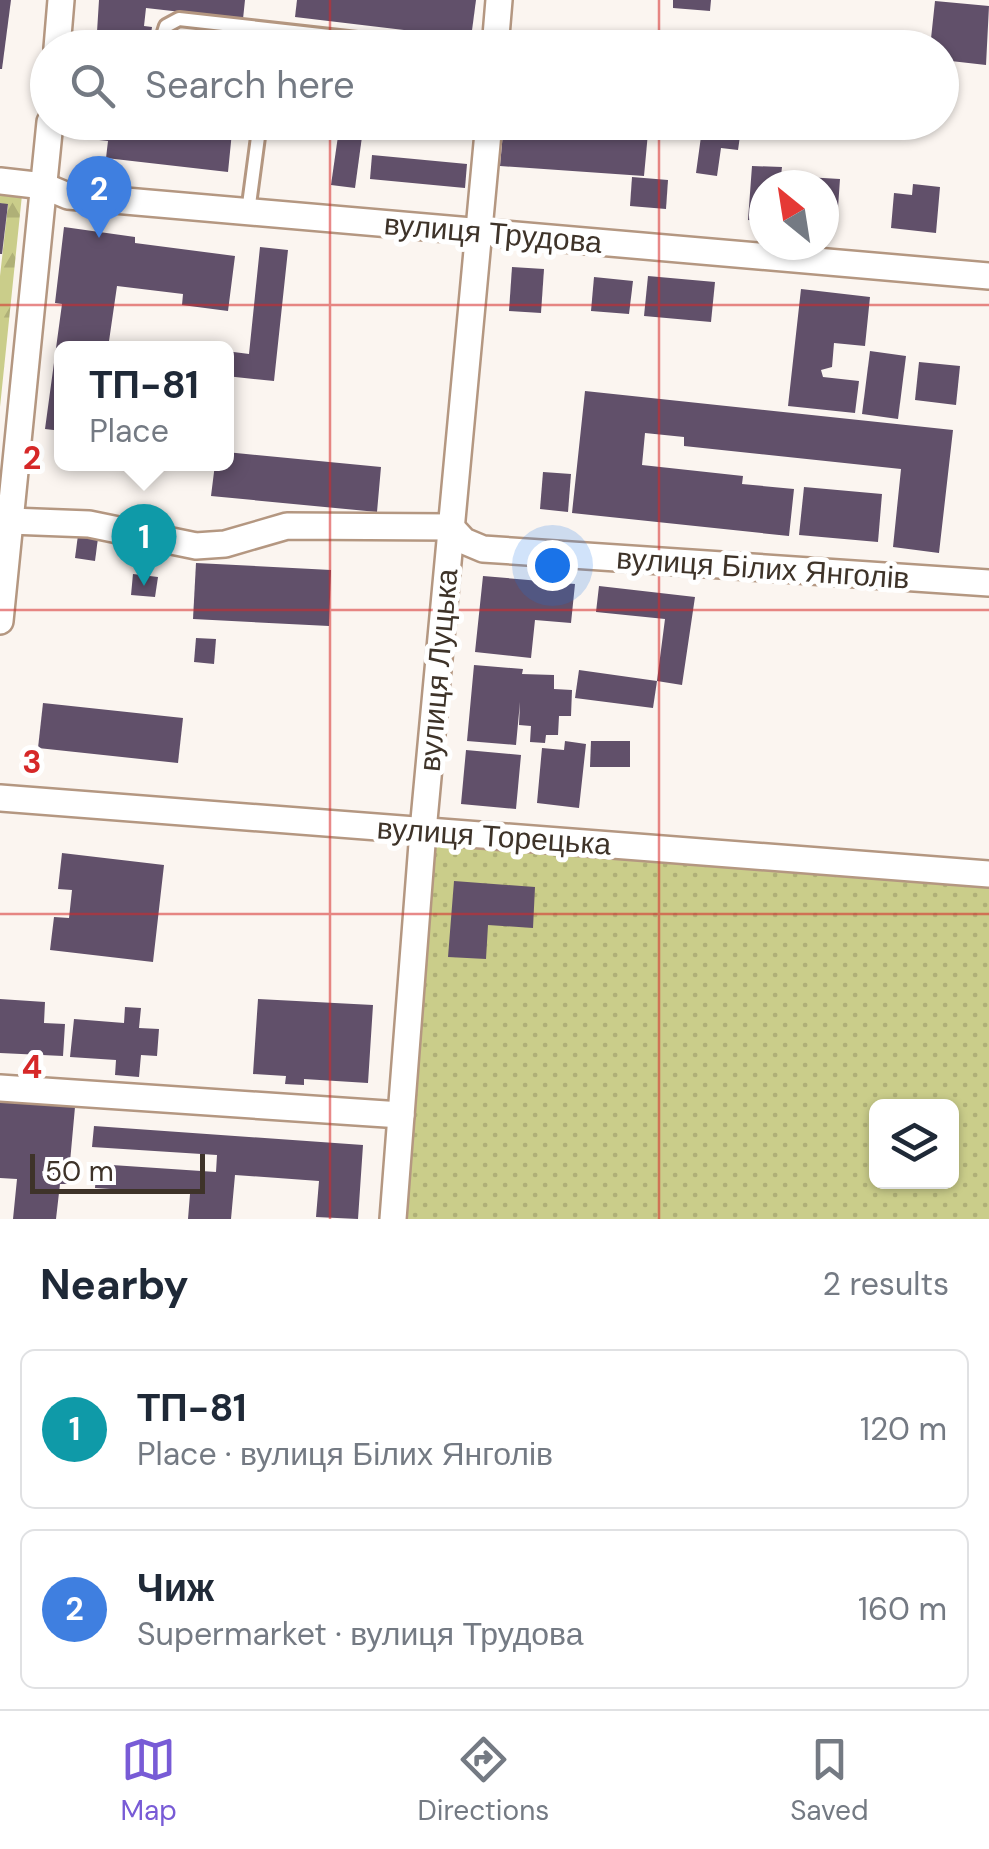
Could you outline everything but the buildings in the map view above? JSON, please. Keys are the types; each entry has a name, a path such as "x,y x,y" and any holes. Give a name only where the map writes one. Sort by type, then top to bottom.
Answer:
{"street":[{"path":"58,30 61,0"},
{"path":"496,30 499,0"},
{"path":"0,621 48,140"},
{"name":"вулиця Луцька","path":"392,1219 422,830 487,140"},
{"name":"вулиця Трудова","path":"0,181 44,186 68,196 989,276"},
{"name":"вулиця Білих Янголів","path":"10,521 88,524 196,546 226,544 288,526 451,526 464,542 482,548 989,584"},
{"name":"вулиця Торецька","path":"0,798 989,874"},
{"path":"0,1088 401,1115"}],"lane":[{"path":"165,30 178,19 276,30"},
{"path":"248,212 258,140"}],"green space":[{"path":"0,193 22,195 0,407 0,276 8,205 0,203"},
{"path":"444,842 989,884 989,1219 403,1219 432,850"}],"place":[{"name":"Чиж","path":"99,238"},
{"name":"ТП-81","path":"144,586"}]}
